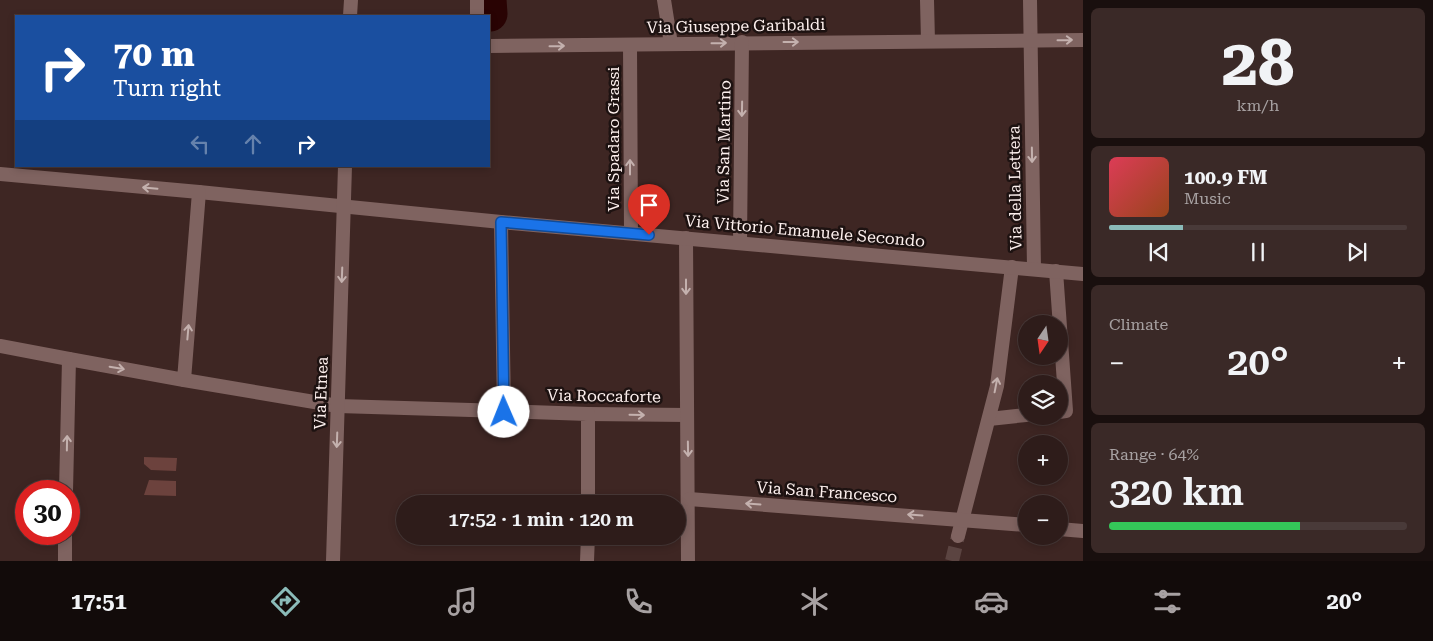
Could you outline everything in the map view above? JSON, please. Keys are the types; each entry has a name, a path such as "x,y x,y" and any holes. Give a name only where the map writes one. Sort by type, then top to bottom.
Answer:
{"street":[{"path":"350,0 350,15"},
{"path":"477,0 477,15"},
{"path":"664,0 671,44"},
{"path":"928,0 928,41"},
{"name":"Via della Lettera","path":"1030,0 1034,269"},
{"name":"Via Giuseppe Garibaldi","path":"490,46 1083,40"},
{"name":"Via San Martino","path":"740,243 742,42"},
{"name":"Via Spadaro Grassi","path":"630,44 631,233"},
{"path":"344,206 345,167"},
{"path":"0,174 199,192 184,380"},
{"name":"Via Vittorio Emanuele Secondo","path":"199,192 501,222 1083,274"},
{"name":"Via Etnea","path":"332,561 344,206"},
{"path":"501,222 504,412"},
{"path":"686,238 688,561"},
{"path":"958,536 986,433 998,376 1012,267"},
{"path":"1056,271 1063,375"},
{"name":"Via Roccaforte","path":"0,346 338,406 504,412 687,415"},
{"path":"66,480 69,359"},
{"path":"588,414 588,495"},
{"path":"989,419 1018,416"},
{"name":"Via San Francesco","path":"688,499 1018,524"},
{"path":"1068,530 1083,531"},
{"path":"65,545 65,561"},
{"path":"588,545 588,561"}],"shaded area":[{"path":"144,457 177,458 176,471 151,470 144,464"},
{"path":"149,480 176,481 176,496 144,495"}],"waterway":[{"path":"489,0 490,14"}],"tunnel":[{"path":"952,561 958,536"}],"route":[{"path":"504,412 501,222 649,235"}]}
